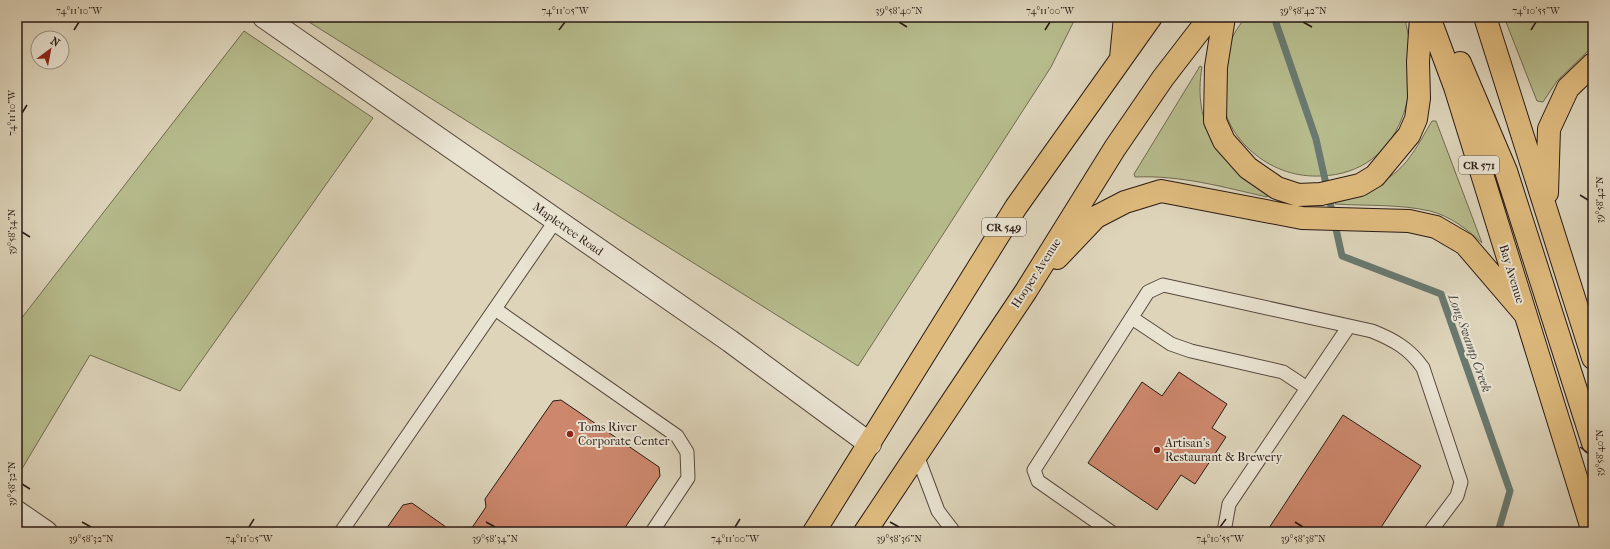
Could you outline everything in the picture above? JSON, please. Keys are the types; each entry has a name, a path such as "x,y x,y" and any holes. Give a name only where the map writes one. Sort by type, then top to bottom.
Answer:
{"main road":[{"path":"1121,59 1125,17"},
{"name":"CR 549","path":"814,532 1016,207 1151,17"},
{"name":"Hooper Avenue","path":"865,532 1026,291 1115,148 1163,78 1210,17"},
{"path":"1224,17 1216,67 1215,120 1224,141 1248,168 1277,188 1298,194 1321,194 1360,185 1375,176 1409,135 1416,119 1419,98 1418,62 1421,17"},
{"name":"Bay Avenue","path":"1429,17 1455,87 1593,531"},
{"path":"1433,17 1463,69 1506,171 1593,443"},
{"path":"1485,17 1593,358"},
{"path":"1546,207 1549,129 1568,88 1593,64"},
{"path":"1026,291 1096,217 1125,202 1161,191 1302,218 1409,220 1436,227 1464,244 1525,314"}],"street":[{"name":"Mapletree Road","path":"264,17 730,341 870,444"},
{"path":"17,512 46,532"}],"lane":[{"path":"340,532 556,220"},
{"path":"1111,532 1038,481 1034,470 1148,292 1163,285 1372,331 1394,340 1413,354 1423,368 1462,482 1457,496 1430,532"},
{"path":"495,309 677,436 688,452 688,478 652,532"},
{"path":"1132,318 1170,344 1191,351 1283,372 1307,388"},
{"path":"1224,532 1229,504 1349,326"},
{"path":"917,455 938,511 954,532"}],"green space":[{"path":"301,17 1076,17 1051,67 858,366"},
{"path":"1246,17 1404,17 1410,43 1411,69 1408,96 1401,120 1389,142 1372,159 1349,171 1321,176 1287,172 1271,165 1256,155 1241,141 1233,130 1224,108 1229,47 1239,25"},
{"path":"1504,17 1593,17 1593,46 1557,81 1543,102 1537,101"},
{"path":"244,31 373,118 180,391 90,355 17,477 17,324"},
{"path":"1200,66 1202,67 1200,88 1201,107 1206,125 1213,141 1236,170 1269,193 1267,197 1185,180 1135,177 1134,174"},
{"path":"1432,121 1436,121 1482,243 1458,224 1444,216 1430,211 1395,206 1335,204 1335,200 1378,183 1400,169 1418,146"}],"building":[{"name":"Artisan's Restaurant & Brewery","path":"1179,372 1227,404 1212,428 1226,437 1195,484 1181,475 1157,510 1088,463 1142,382 1162,396"},
{"name":"Toms River Corporate Center","path":"561,400 659,467 660,476 622,532 469,532 486,507 485,499 553,401"},
{"path":"1343,415 1421,466 1378,532 1276,532 1269,528"},
{"path":"412,503 453,532 384,532 403,505"}],"waterway":[{"name":"Long Swamp Creek","path":"1274,17 1316,139 1342,256 1441,294 1510,491 1498,532"}],"place":[{"name":"Toms River Corporate Center","path":"570,434"},
{"name":"Artisan's Restaurant & Brewery","path":"1157,450"}]}
